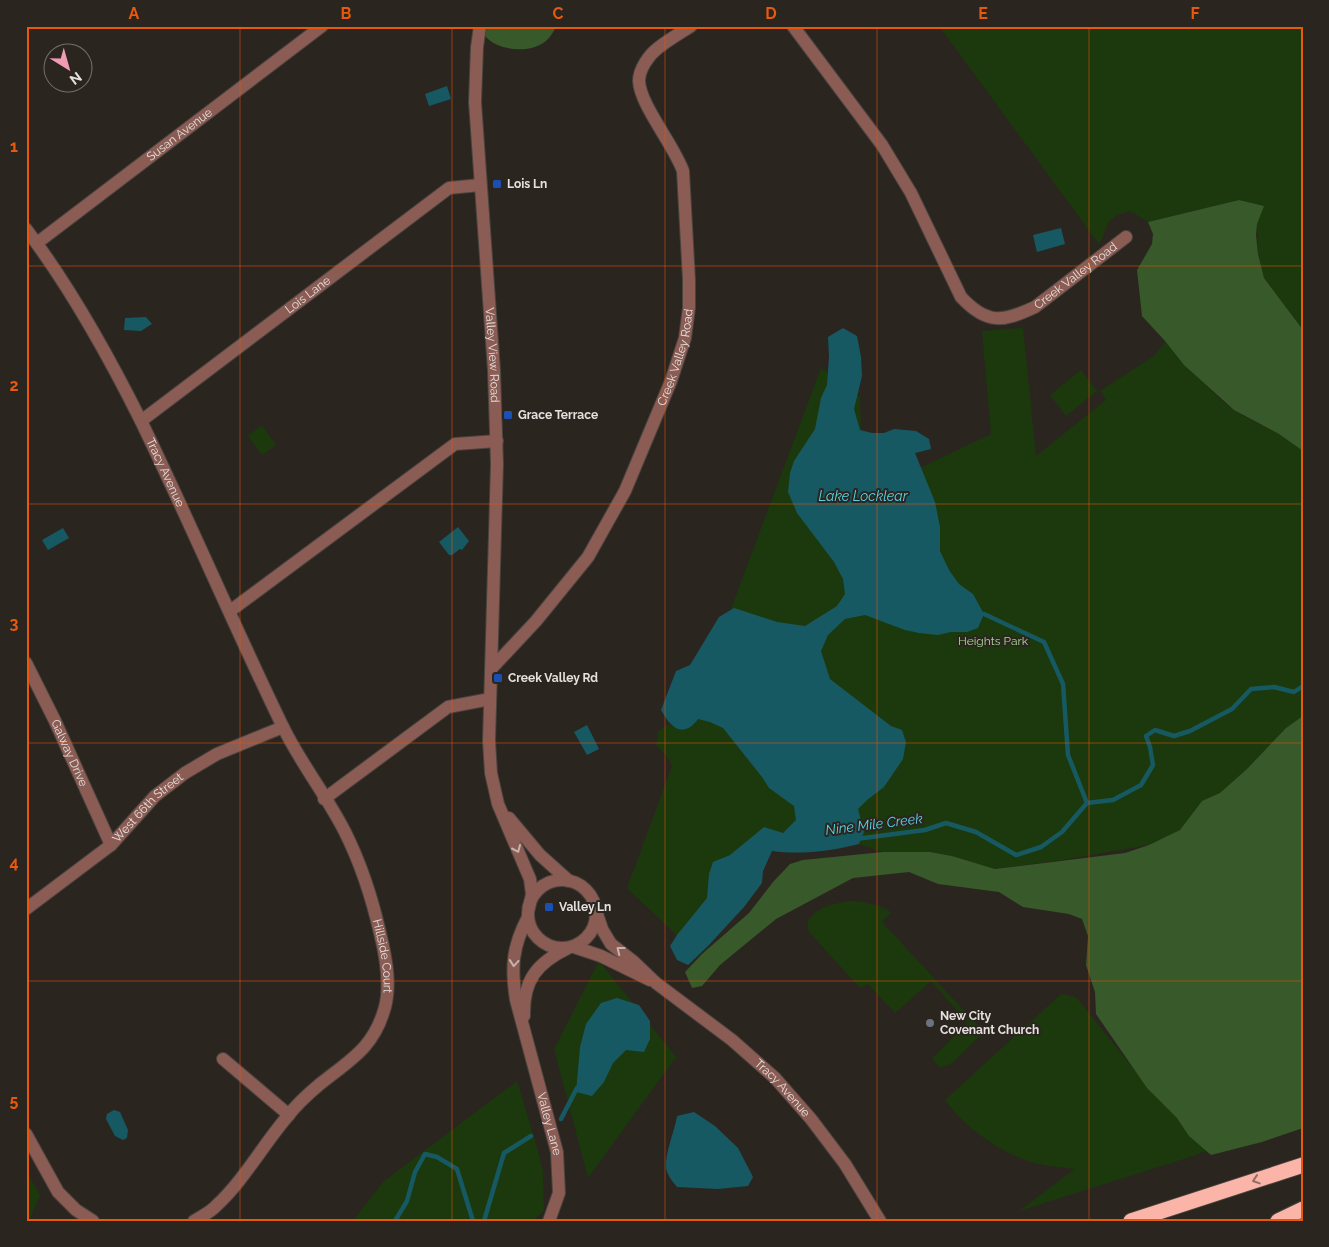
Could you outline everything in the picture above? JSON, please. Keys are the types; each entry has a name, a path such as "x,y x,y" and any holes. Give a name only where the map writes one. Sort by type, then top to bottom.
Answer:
{"highway":[{"path":"1132,1221 1303,1165"},
{"path":"1278,1221 1303,1209"}],"street":[{"name":"Susan Avenue","path":"37,243 322,26"},
{"name":"Valley View Road","path":"480,26 477,47 475,102 494,370 497,442 489,741 491,773 498,804 530,880 532,894 528,913"},
{"name":"Creek Valley Road","path":"492,668 536,621 588,557 625,491 671,380 685,338 689,308 689,280 683,171 679,159 642,95 639,80 642,68 658,48 690,26"},
{"name":"Creek Valley Road","path":"793,26 882,145 910,193 961,297 972,309 987,317 999,319 1010,318 1035,307 1126,237"},
{"name":"Lois Lane","path":"141,421 449,188 480,185"},
{"name":"Tracy Avenue","path":"26,229 37,243 84,318 125,389 283,727"},
{"path":"230,611 456,444 497,442"},
{"name":"Galway Drive","path":"26,663 55,721 111,845"},
{"path":"324,798 448,707 490,699"},
{"name":"Hillside Court","path":"194,1221 216,1207 232,1189 289,1114 320,1085 346,1066 363,1050 376,1030 385,1007 388,985 381,937 374,906 364,877 344,831 283,727"},
{"name":"West 66th Street","path":"26,909 111,845 155,796 185,773 217,754 283,727"},
{"name":"Valley View Road","path":"498,804 540,855 569,881"},
{"path":"559,881 569,881 586,890 596,908 596,918 588,937 572,947 559,948 548,945 539,939 532,930 528,913 533,898 539,890 548,884 559,881"},
{"name":"Tracy Avenue","path":"596,908 602,929 610,942 656,983 732,1040 775,1078 811,1119 845,1164 880,1221"},
{"name":"Valley Lane","path":"528,913 520,932 514,956 512,977 516,1000 557,1152 559,1193 548,1221"},
{"name":"Tracy Avenue","path":"572,947 601,956 656,983"},
{"name":"Valley Lane","path":"524,1026 524,1006 529,982 550,957 572,947"},
{"path":"223,1059 289,1114"},
{"path":"26,1134 58,1192 76,1210 93,1221"}],"green space":[{"path":"481,26 557,26 549,38 542,44 526,49 517,49 500,46 492,42 486,37"},
{"path":"939,26 1303,26 1303,330 1264,278 1258,254 1257,224 1239,200 1148,222 1130,211 1115,216 1108,223 1099,244"},
{"path":"1239,200 1264,206 1257,224 1256,235 1258,254 1264,278 1303,330 1303,451 1279,434 1234,410 1184,365 1142,316 1137,270 1152,244 1153,234 1148,222"},
{"name":"Heights Park","path":"1023,328 1036,456 1106,400 1100,391 1154,356 1165,342 1224,403 1279,434 1303,452 1303,1115 1187,1158 1019,1211 1075,1169 1031,1162 1003,1150 971,1128 945,1100 1061,994 1076,997 1162,1104 1258,1031 1166,838 1149,845 995,869 952,856 930,852 883,852 859,844 861,839 771,841 689,947 627,888 672,766 666,755 656,745 658,732 668,724 683,730 686,729 821,368 860,397 863,495 991,434 982,331"},
{"path":"1081,370 1097,391 1066,416 1050,395"},
{"path":"262,425 276,445 262,455 248,436"},
{"path":"1303,716 1303,1128 1262,1142 1211,1155 1189,1136 1177,1118 1147,1088 1096,1014 1095,992 1086,965 1088,936 1082,919 1069,914 1023,907 999,892 938,884 909,872 853,878 776,919 720,965 702,986 692,988 685,972 702,954 749,913 790,864 803,860 883,852 930,852 952,856 995,869 1125,853 1149,845 1180,830 1202,801 1220,793 1247,769 1286,728"},
{"path":"850,901 871,904 891,912 882,922 982,1030 982,1034 952,1063 940,1068 932,1058 968,1023 931,981 895,1013 868,984 860,988 809,932 807,924 810,918 819,910 837,903"},
{"path":"599,961 676,1057 588,1178 554,1049"},
{"path":"517,1081 543,1172 544,1211 533,1221 353,1221 383,1182"},
{"path":"26,1171 40,1195 29,1221 26,1221"}],"water":[{"path":"447,86 451,99 429,106 425,94"},
{"path":"1061,228 1065,244 1037,252 1033,235"},
{"path":"146,317 152,324 141,331 124,330 125,318"},
{"name":"Lake Locklear","path":"843,328 857,336 861,357 862,376 854,409 860,430 872,433 884,433 894,429 916,431 929,439 931,449 915,453 935,502 940,527 940,551 949,570 959,584 973,594 984,614 978,628 967,632 951,632 938,635 919,633 905,630 865,615 845,619 828,635 821,651 830,679 891,726 902,730 906,742 903,759 884,787 858,809 864,832 859,844 816,852 772,851 763,871 762,883 744,907 688,965 677,960 670,946 707,898 709,874 713,862 730,855 764,827 783,833 796,820 794,806 769,788 723,728 698,719 687,729 678,729 669,722 661,710 676,671 690,665 719,617 734,608 777,622 805,626 837,606 845,594 843,579 834,562 797,513 788,492 790,473 794,461 815,429 821,398 827,385 828,337"},
{"path":"458,527 469,541 462,550 460,549 449,555 439,542"},
{"path":"63,528 69,538 48,550 42,540"},
{"path":"587,725 599,749 587,755 574,732"},
{"path":"617,998 639,1005 650,1021 650,1039 644,1052 626,1050 613,1063 604,1082 592,1096 576,1092 580,1047 586,1024 601,1003"},
{"path":"114,1110 120,1112 128,1130 127,1138 123,1140 115,1136 106,1119 107,1114"},
{"path":"694,1112 715,1126 738,1148 753,1177 748,1186 718,1189 677,1187 671,1179 666,1169 666,1162 677,1116"}],"waterway":[{"path":"984,614 1044,642 1063,684 1068,755 1087,803"},
{"name":"Nine Mile Creek","path":"856,839 925,830 946,823 976,832 1016,855 1041,847 1062,832 1087,803 1113,800 1141,785 1153,765 1146,736 1155,730 1174,736 1190,731 1232,709 1251,689 1274,687 1294,692 1303,686"},
{"name":"Nine Mile Creek","path":"561,1119 577,1088"},
{"name":"Nine Mile Creek","path":"484,1221 504,1153 531,1136"},
{"name":"Nine Mile Creek","path":"395,1221 407,1201 415,1172 425,1154 437,1157 457,1169 473,1221"}],"place":[{"name":"Lois Ln","path":"497,184"},
{"name":"Grace Terrace","path":"508,415"},
{"name":"Creek Valley Rd","path":"498,678"},
{"name":"Valley Ln","path":"549,907"},
{"name":"New City Covenant Church","path":"930,1023"}]}
